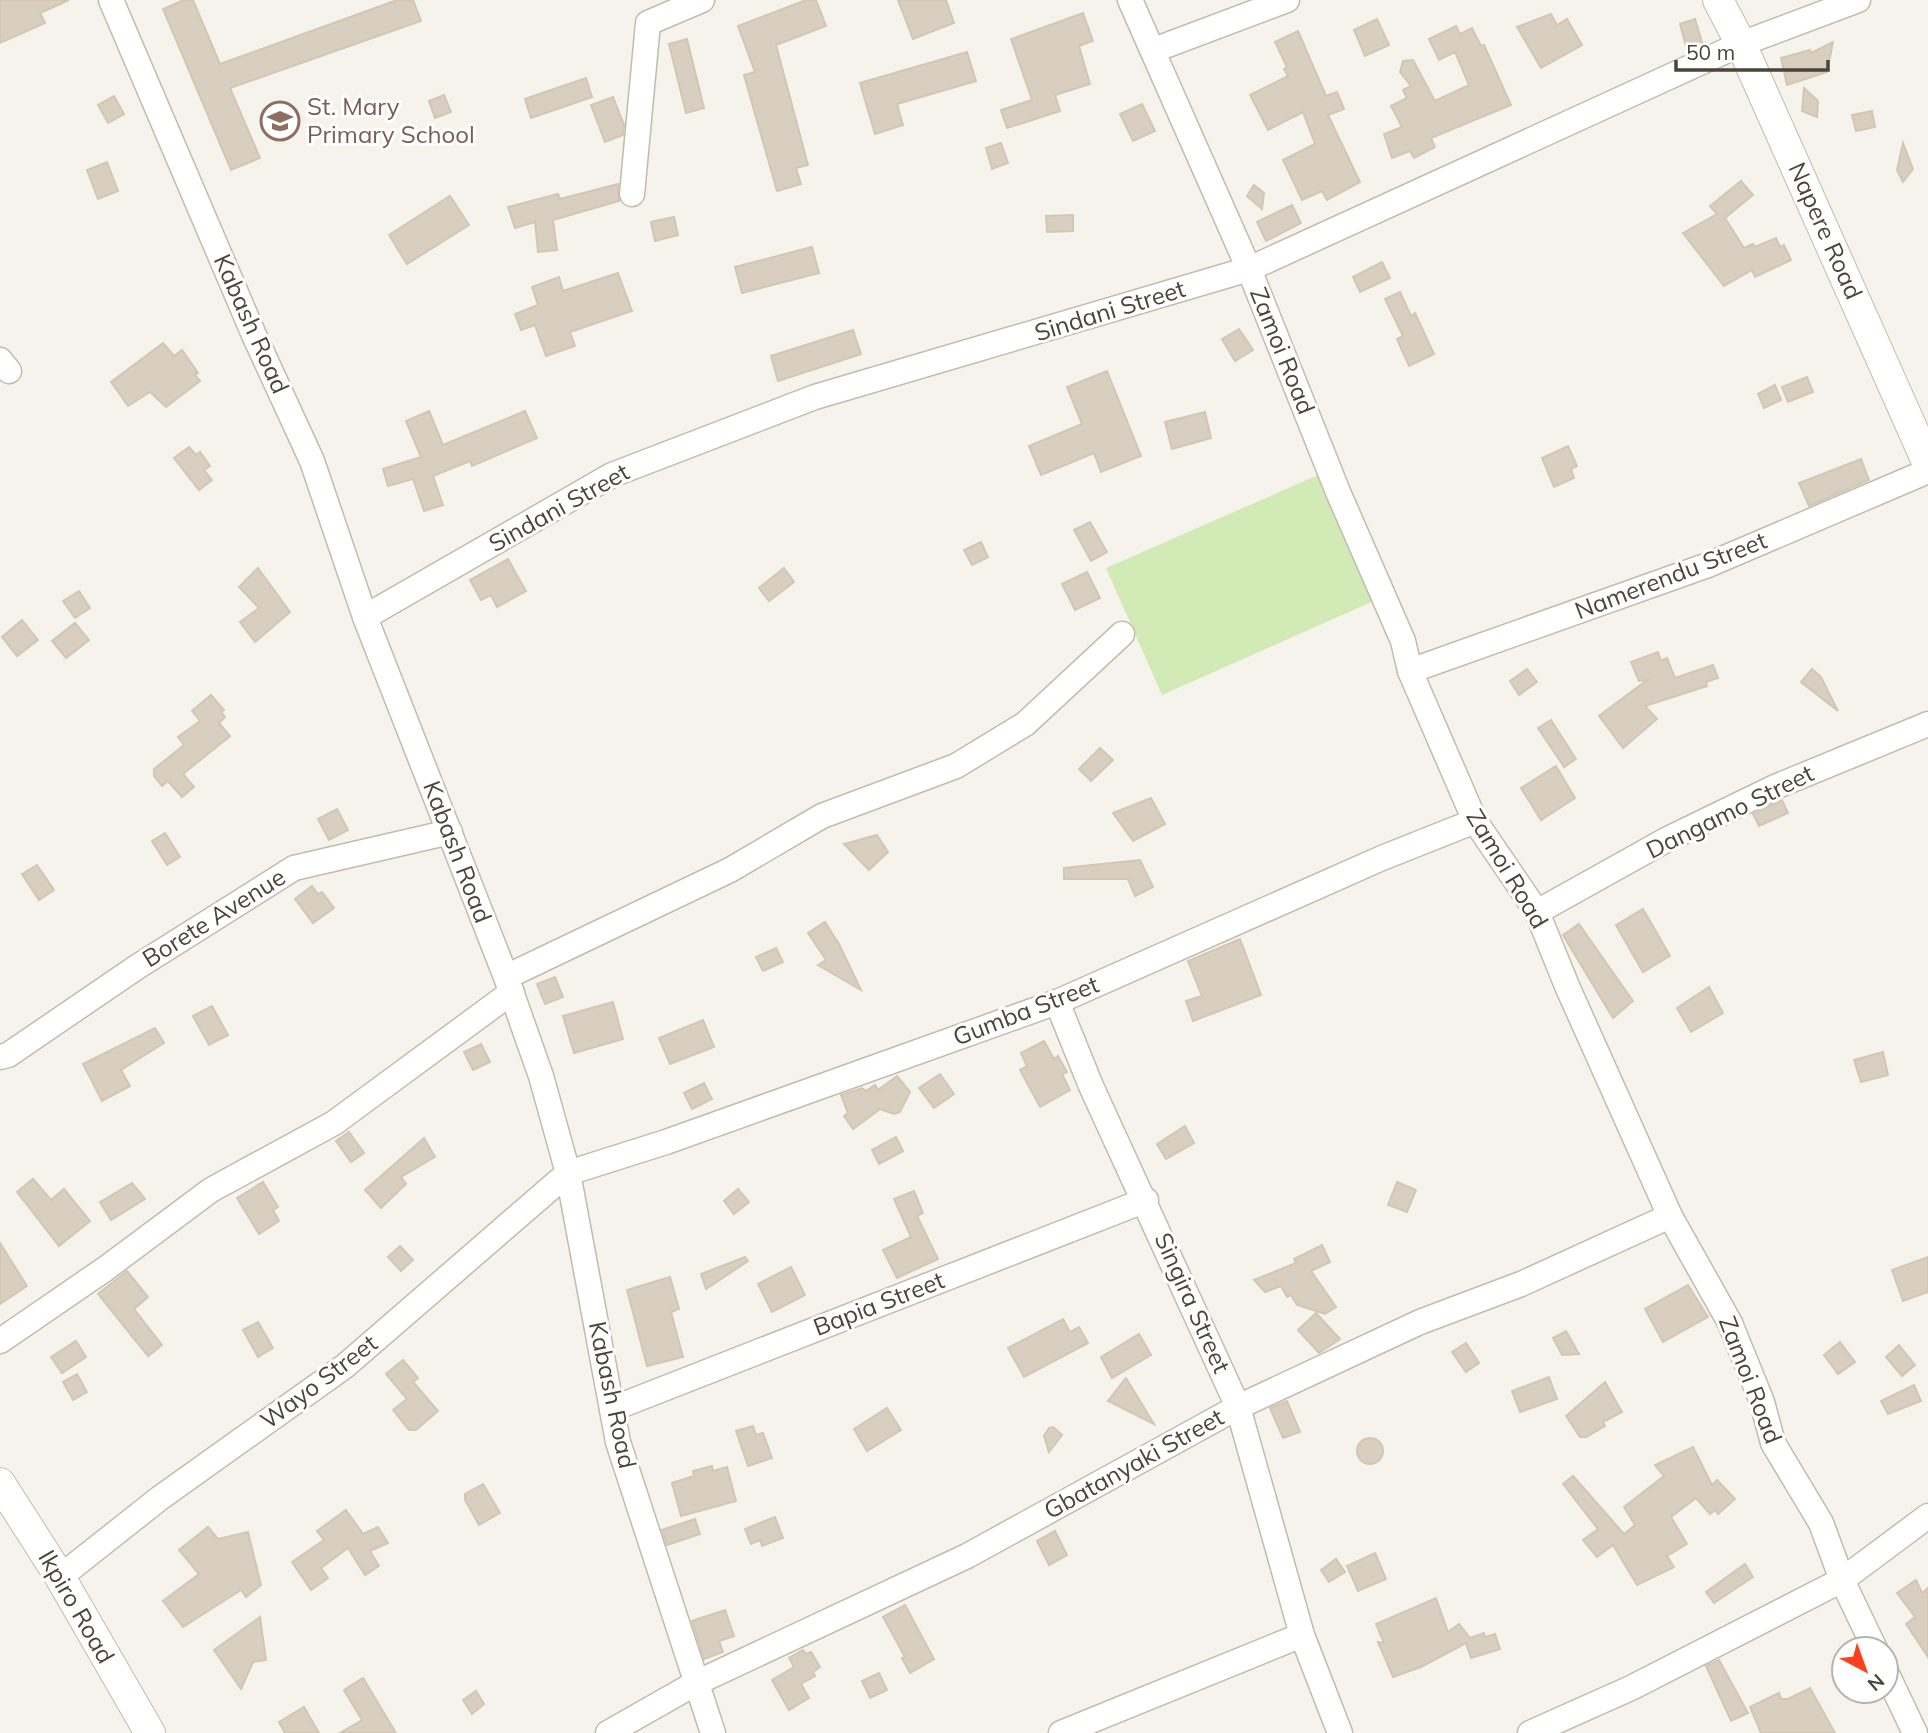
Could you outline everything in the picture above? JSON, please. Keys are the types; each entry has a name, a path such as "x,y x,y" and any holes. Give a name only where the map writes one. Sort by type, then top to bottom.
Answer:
{"street":[{"name":"Kabash Road","path":"111,0 254,335 312,461 365,617 509,985 541,1076 568,1173 618,1442 713,1733"},
{"path":"632,194 648,23 702,0"},
{"name":"Zamoi Road","path":"1130,0 1249,269 1338,492 1403,641 1410,671 1475,821 1537,912 1567,986 1670,1216 1730,1323 1762,1402 1773,1443 1821,1523 1842,1580 1868,1635"},
{"path":"1154,50 1287,0"},
{"name":"Napere Road","path":"1718,0 1741,44 1928,464"},
{"name":"Sindani Street","path":"365,617 612,475 815,397 1249,269 1741,44 1858,0"},
{"name":"Namerendu Street","path":"1410,671 1708,565 1928,471"},
{"path":"0,1341 106,1269 211,1190 334,1123 509,985 730,870 822,816 956,766 1025,723 1122,634"},
{"name":"Dangamo Street","path":"1537,912 1656,846 1774,787 1928,724"},
{"name":"Gumba Street","path":"568,1173 679,1137 1057,1002 1382,858 1475,821"},
{"name":"Borete Avenue","path":"0,1057 8,1055 137,967 294,868 450,832"},
{"name":"Singira Street","path":"1057,1002 1091,1086 1146,1200 1238,1407 1302,1635 1340,1733"},
{"name":"Wayo Street","path":"60,1577 160,1498 345,1366 568,1173"},
{"name":"Bapia Street","path":"612,1409 1146,1200"},
{"name":"Gbatanyaki Street","path":"608,1733 696,1683 967,1556 1238,1407 1420,1322 1521,1284 1670,1216"},
{"name":"Ikpiro Road","path":"0,1483 60,1577 150,1733"},
{"path":"1530,1733 1631,1688 1842,1580 1928,1516"},
{"path":"1061,1733 1302,1635"},
{"path":"1900,1701 1915,1733"}],"green space":[{"path":"1318,475 1374,601 1162,695 1106,568"}],"building":[{"path":"0,0 69,0 40,13 45,23 0,43"},
{"path":"184,0 193,0 220,64 397,0 413,0 421,21 230,88 260,158 231,170 163,9"},
{"path":"806,0 816,0 826,26 776,45 808,165 796,168 801,184 777,191 744,75 755,72 738,26"},
{"path":"898,0 946,0 954,23 913,39"},
{"path":"1083,13 1093,41 1079,46 1090,84 1055,95 1060,111 1007,128 1001,110 1032,100 1011,39"},
{"path":"1551,14 1557,25 1567,19 1582,45 1541,68 1517,27"},
{"path":"1377,19 1389,45 1365,56 1354,30"},
{"path":"1695,19 1702,42 1686,46 1680,24"},
{"path":"1456,26 1460,34 1472,28 1481,46 1484,45 1511,105 1431,138 1435,147 1414,158 1410,151 1392,158 1384,134 1402,127 1391,106 1407,98 1403,90 1411,86 1400,72 1403,61 1413,60 1435,101 1469,85 1455,52 1439,60 1429,39"},
{"path":"1298,31 1326,96 1337,92 1344,109 1328,115 1360,182 1327,200 1322,191 1302,200 1283,160 1315,144 1303,112 1268,130 1250,95 1288,76 1284,69 1287,67 1275,42"},
{"path":"687,39 704,108 686,113 669,44"},
{"path":"1833,42 1827,72 1787,85 1781,58 1810,50 1811,53"},
{"path":"967,52 976,81 897,104 903,125 875,134 860,83"},
{"path":"586,78 592,97 531,118 525,99"},
{"path":"1804,88 1818,101 1817,117 1802,111"},
{"path":"444,95 451,112 435,118 429,101"},
{"path":"114,96 124,114 108,123 98,105"},
{"path":"613,97 624,125 623,135 605,142 591,105"},
{"path":"1142,104 1155,131 1133,141 1120,114"},
{"path":"1872,111 1875,127 1856,131 1852,115"},
{"path":"1001,143 1008,163 992,169 986,148"},
{"path":"1903,143 1913,169 1903,182 1897,170"},
{"path":"107,162 118,191 98,199 87,170"},
{"path":"1741,181 1753,195 1725,218 1744,248 1753,244 1755,247 1776,238 1780,247 1784,245 1791,260 1755,277 1752,270 1724,286 1683,233 1717,214 1710,206"},
{"path":"618,184 619,201 553,220 557,250 538,252 535,222 515,228 508,207 558,194 560,199"},
{"path":"1254,185 1264,193 1262,209 1247,196"},
{"path":"450,196 469,225 407,264 389,235"},
{"path":"1292,205 1301,223 1266,241 1257,222"},
{"path":"1073,215 1073,231 1047,232 1046,216"},
{"path":"674,217 678,235 655,241 651,222"},
{"path":"812,247 819,273 742,293 735,267"},
{"path":"1382,262 1390,278 1360,292 1353,277"},
{"path":"618,273 632,311 570,332 575,346 546,356 535,325 521,330 515,314 538,305 532,287 559,277 563,291"},
{"path":"1400,292 1411,316 1415,313 1434,354 1409,366 1397,339 1403,336 1385,299"},
{"path":"1239,329 1253,350 1235,361 1222,339"},
{"path":"853,330 861,354 778,381 771,356"},
{"path":"163,343 174,356 182,350 198,373 195,375 200,381 166,407 150,392 128,406 111,382"},
{"path":"1107,371 1141,456 1101,472 1094,453 1041,475 1029,446 1082,424 1067,387"},
{"path":"1807,377 1813,392 1788,402 1782,387"},
{"path":"1775,385 1781,400 1764,408 1758,394"},
{"path":"429,411 443,445 525,411 537,438 472,466 470,461 433,476 443,505 424,511 413,479 388,486 383,469 421,457 406,421"},
{"path":"1205,412 1211,438 1172,449 1165,422"},
{"path":"1568,446 1577,466 1571,469 1574,478 1554,487 1542,458"},
{"path":"189,447 196,455 200,452 210,466 204,470 212,480 199,490 174,458"},
{"path":"1861,459 1869,480 1809,506 1799,483"},
{"path":"1090,522 1107,552 1091,561 1074,530"},
{"path":"981,542 988,557 972,565 964,550"},
{"path":"508,559 526,591 497,607 491,595 481,600 470,580"},
{"path":"258,568 290,612 255,642 240,622 259,608 239,587"},
{"path":"784,568 794,582 769,601 759,588"},
{"path":"1087,572 1100,598 1075,610 1062,584"},
{"path":"79,591 90,608 75,618 63,601"},
{"path":"22,620 38,640 17,656 2,637"},
{"path":"75,623 89,640 66,658 52,641"},
{"path":"1658,652 1661,661 1667,658 1675,678 1713,665 1718,678 1706,682 1707,686 1645,706 1657,719 1623,748 1599,716 1647,680 1639,681 1631,662"},
{"path":"1527,669 1537,682 1519,695 1510,681"},
{"path":"1812,669 1821,677 1838,711 1801,682"},
{"path":"211,695 224,710 221,712 225,717 219,723 230,736 183,774 194,787 182,797 168,781 162,786 154,776 154,769 184,745 178,737 200,721 192,711"},
{"path":"1551,720 1576,759 1564,767 1538,728"},
{"path":"1100,748 1113,760 1091,781 1079,769"},
{"path":"1556,766 1575,798 1541,820 1521,788"},
{"path":"1151,798 1165,824 1133,841 1113,813"},
{"path":"1782,800 1788,813 1759,826 1753,814"},
{"path":"337,809 348,830 329,840 318,819"},
{"path":"165,833 180,857 167,865 152,841"},
{"path":"877,835 888,852 869,870 844,844"},
{"path":"1140,860 1153,887 1135,896 1128,879 1064,879 1064,868"},
{"path":"37,865 54,890 39,900 22,874"},
{"path":"312,886 318,894 322,892 334,908 313,923 295,899"},
{"path":"1643,909 1670,956 1643,972 1616,925"},
{"path":"825,922 861,990 818,965 826,960 808,933"},
{"path":"1579,924 1633,1001 1613,1018 1563,935"},
{"path":"1240,939 1261,995 1193,1021 1186,1001 1202,996 1188,961"},
{"path":"776,948 783,962 763,971 756,957"},
{"path":"555,977 563,997 545,1004 537,984"},
{"path":"1709,987 1723,1013 1691,1032 1677,1008"},
{"path":"613,1002 623,1039 574,1053 563,1016"},
{"path":"212,1006 228,1035 209,1045 193,1016"},
{"path":"703,1020 714,1047 670,1064 659,1038"},
{"path":"155,1028 164,1043 121,1070 130,1086 102,1101 83,1064"},
{"path":"1044,1041 1054,1059 1058,1056 1067,1072 1062,1074 1070,1090 1040,1107 1020,1070 1027,1066 1021,1053"},
{"path":"481,1044 490,1062 473,1070 464,1052"},
{"path":"1883,1052 1888,1075 1861,1082 1854,1060"},
{"path":"940,1074 954,1094 934,1108 919,1088"},
{"path":"897,1076 910,1092 900,1112 894,1114 880,1109 853,1129 844,1116 848,1113 841,1095 862,1088 866,1091 875,1085 878,1090"},
{"path":"704,1083 712,1099 692,1109 684,1093"},
{"path":"1185,1126 1194,1143 1166,1159 1157,1144"},
{"path":"349,1132 364,1153 351,1162 336,1141"},
{"path":"896,1137 903,1151 879,1164 872,1150"},
{"path":"424,1138 435,1157 401,1177 406,1184 381,1208 365,1190"},
{"path":"33,1179 51,1200 64,1189 90,1221 59,1246 17,1192"},
{"path":"263,1182 278,1207 273,1210 279,1221 259,1234 237,1198"},
{"path":"1397,1182 1416,1190 1407,1212 1388,1205"},
{"path":"132,1183 145,1199 111,1220 100,1202"},
{"path":"738,1189 749,1202 734,1214 724,1201"},
{"path":"914,1191 923,1213 917,1216 938,1259 897,1278 883,1250 911,1237 894,1199"},
{"path":"0,1243 27,1286 0,1304"},
{"path":"1322,1245 1330,1262 1311,1271 1336,1307 1325,1314 1297,1305 1291,1295 1287,1297 1281,1286 1265,1292 1254,1280 1296,1263 1294,1259"},
{"path":"400,1246 413,1260 401,1271 388,1257"},
{"path":"745,1257 748,1261 706,1289 701,1274"},
{"path":"1928,1257 1928,1292 1903,1301 1892,1270"},
{"path":"791,1267 805,1295 772,1312 758,1284"},
{"path":"127,1271 148,1297 134,1309 162,1345 148,1356 98,1294"},
{"path":"670,1277 679,1309 671,1312 683,1357 647,1366 627,1290"},
{"path":"1688,1285 1708,1317 1663,1342 1645,1309"},
{"path":"1316,1313 1340,1339 1319,1353 1298,1330"},
{"path":"1063,1319 1070,1332 1079,1327 1088,1343 1024,1377 1008,1348"},
{"path":"258,1322 273,1348 258,1357 243,1330"},
{"path":"1566,1331 1579,1354 1562,1355 1553,1338"},
{"path":"1139,1334 1151,1355 1112,1378 1101,1357"},
{"path":"76,1341 86,1357 62,1373 51,1357"},
{"path":"1840,1342 1855,1362 1838,1374 1824,1355"},
{"path":"1466,1343 1479,1363 1466,1372 1452,1352"},
{"path":"1899,1345 1915,1365 1902,1376 1886,1357"},
{"path":"403,1360 418,1378 413,1382 438,1411 416,1430 409,1430 393,1410 407,1399 386,1374"},
{"path":"77,1374 87,1392 73,1400 63,1382"},
{"path":"1549,1377 1557,1399 1520,1412 1512,1391"},
{"path":"1126,1378 1154,1424 1108,1401"},
{"path":"1605,1382 1622,1412 1603,1422 1605,1426 1586,1437 1580,1437 1566,1416"},
{"path":"1914,1385 1921,1401 1888,1414 1881,1401"},
{"path":"1287,1401 1300,1432 1283,1438 1270,1408"},
{"path":"887,1408 901,1430 867,1451 854,1429"},
{"path":"753,1426 756,1435 763,1433 772,1458 748,1466 736,1431"},
{"path":"1053,1427 1062,1435 1049,1452 1044,1436 1049,1428"},
{"path":"1370,1438 1379,1442 1383,1451 1379,1460 1370,1464 1361,1460 1357,1451 1361,1442"},
{"path":"1693,1447 1712,1485 1717,1480 1735,1499 1718,1514 1715,1510 1710,1514 1696,1498 1671,1517 1687,1544 1667,1556 1674,1567 1637,1585 1613,1545 1597,1557 1583,1540 1598,1529 1563,1484 1573,1476 1624,1534 1635,1525 1624,1507 1664,1476 1655,1465"},
{"path":"712,1466 713,1471 727,1467 736,1501 681,1516 672,1483 694,1476 693,1471"},
{"path":"483,1484 500,1513 479,1525 465,1500 465,1494"},
{"path":"346,1510 363,1534 378,1527 388,1543 370,1551 379,1566 365,1575 348,1548 321,1568 328,1578 311,1590 292,1562 324,1540 317,1531"},
{"path":"775,1517 783,1538 762,1546 760,1540 751,1544 745,1529"},
{"path":"695,1519 700,1534 667,1545 662,1530"},
{"path":"208,1527 218,1539 248,1532 261,1585 246,1597 241,1590 183,1627 163,1601 199,1574 179,1550"},
{"path":"1055,1531 1067,1555 1049,1565 1037,1541"},
{"path":"1375,1553 1386,1579 1358,1591 1347,1566"},
{"path":"1336,1559 1345,1572 1329,1582 1321,1570"},
{"path":"1745,1564 1753,1577 1714,1603 1706,1592"},
{"path":"1916,1580 1922,1593 1928,1588 1928,1657 1906,1624 1915,1617 1897,1593"},
{"path":"1436,1598 1448,1632 1459,1624 1470,1638 1484,1633 1485,1637 1495,1634 1500,1649 1471,1658 1466,1643 1421,1667 1393,1677 1378,1642 1384,1643 1376,1624"},
{"path":"905,1605 934,1659 910,1673 902,1658 905,1657 883,1617"},
{"path":"725,1610 734,1636 719,1641 723,1652 704,1659 692,1621"},
{"path":"260,1617 266,1660 253,1662 241,1689 214,1650"},
{"path":"803,1650 806,1654 811,1652 820,1667 813,1672 815,1676 801,1684 809,1698 789,1710 772,1680 794,1667 789,1658"},
{"path":"1719,1660 1748,1713 1731,1721 1706,1666"},
{"path":"879,1673 887,1690 870,1698 862,1681"},
{"path":"363,1678 396,1733 340,1733 362,1720 344,1690"},
{"path":"1810,1688 1835,1733 1761,1733 1750,1707 1779,1693 1781,1699 1788,1699"},
{"path":"476,1691 484,1704 472,1714 463,1700"},
{"path":"304,1707 319,1733 285,1733 279,1722"}],"place":[{"name":"St. Mary Primary School","path":"280,121"}]}
